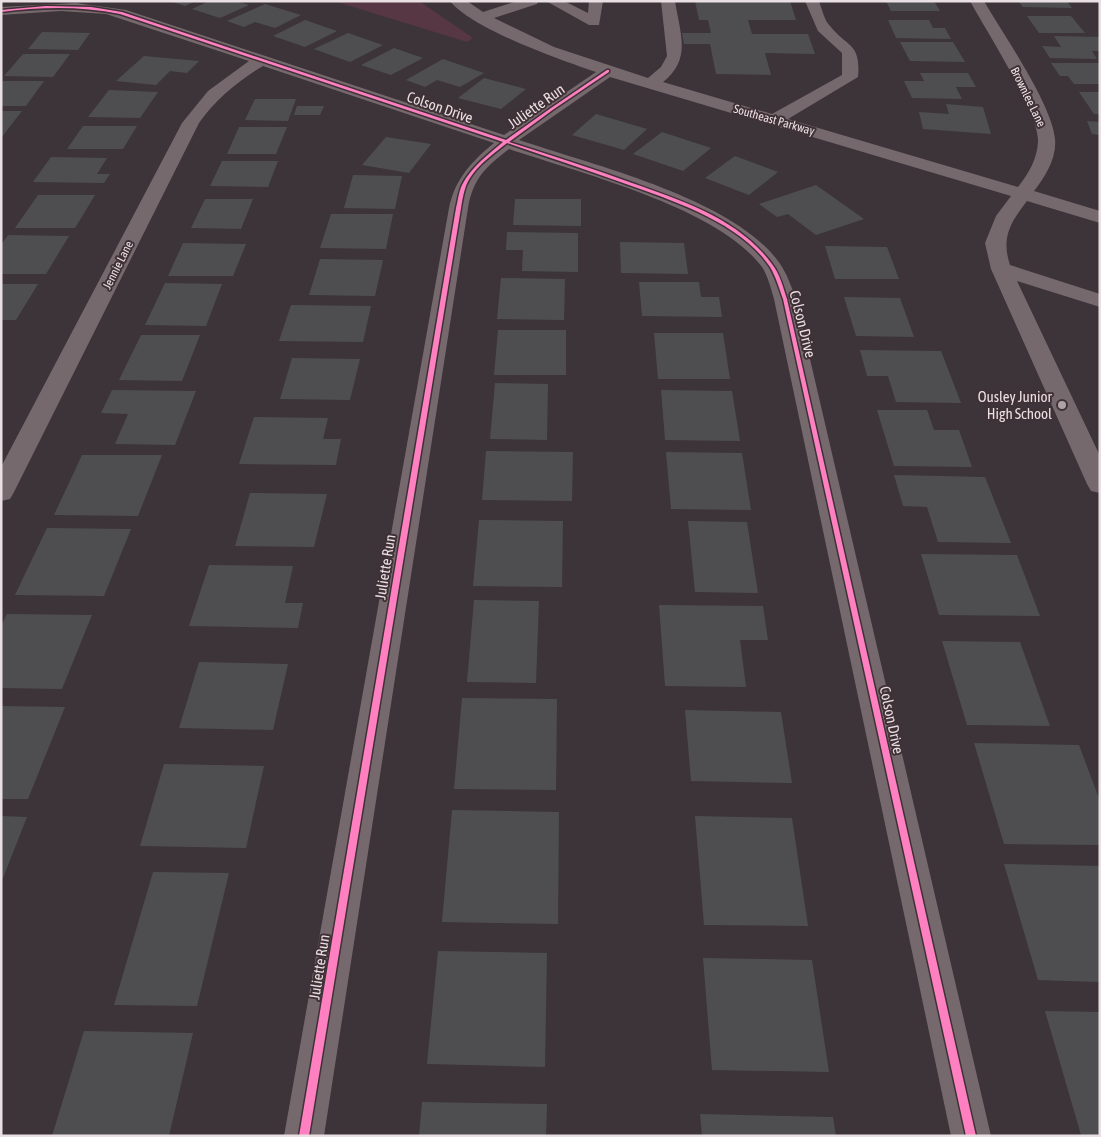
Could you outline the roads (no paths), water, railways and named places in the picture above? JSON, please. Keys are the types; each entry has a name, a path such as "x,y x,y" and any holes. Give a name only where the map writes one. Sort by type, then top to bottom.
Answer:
{"street":[{"name":"Southeast Parkway","path":"457,1 480,18 536,46 608,71 1100,217"},
{"path":"480,18 532,1"},
{"path":"553,1 594,22 596,1"},
{"path":"650,84 668,70 675,56 668,1"},
{"path":"774,120 850,77 853,58 843,42 824,29 812,1"},
{"name":"Brownlee Lane","path":"977,1 1038,111 1047,138 1042,167 1002,225 994,244 1001,269 1100,484"},
{"name":"Colson Drive","path":"1,11 48,7 96,7 121,13 507,142 687,205 719,222 751,243 771,265 787,308 971,1136"},
{"name":"Jennie Lane","path":"1,492 191,123 221,86 262,60"},
{"name":"Juliette Run","path":"304,1136 454,230 465,184 484,162 507,142 608,71"},
{"path":"1001,269 1100,301"}],"place":[{"name":"Ousley Junior High School","path":"1062,405"}]}
